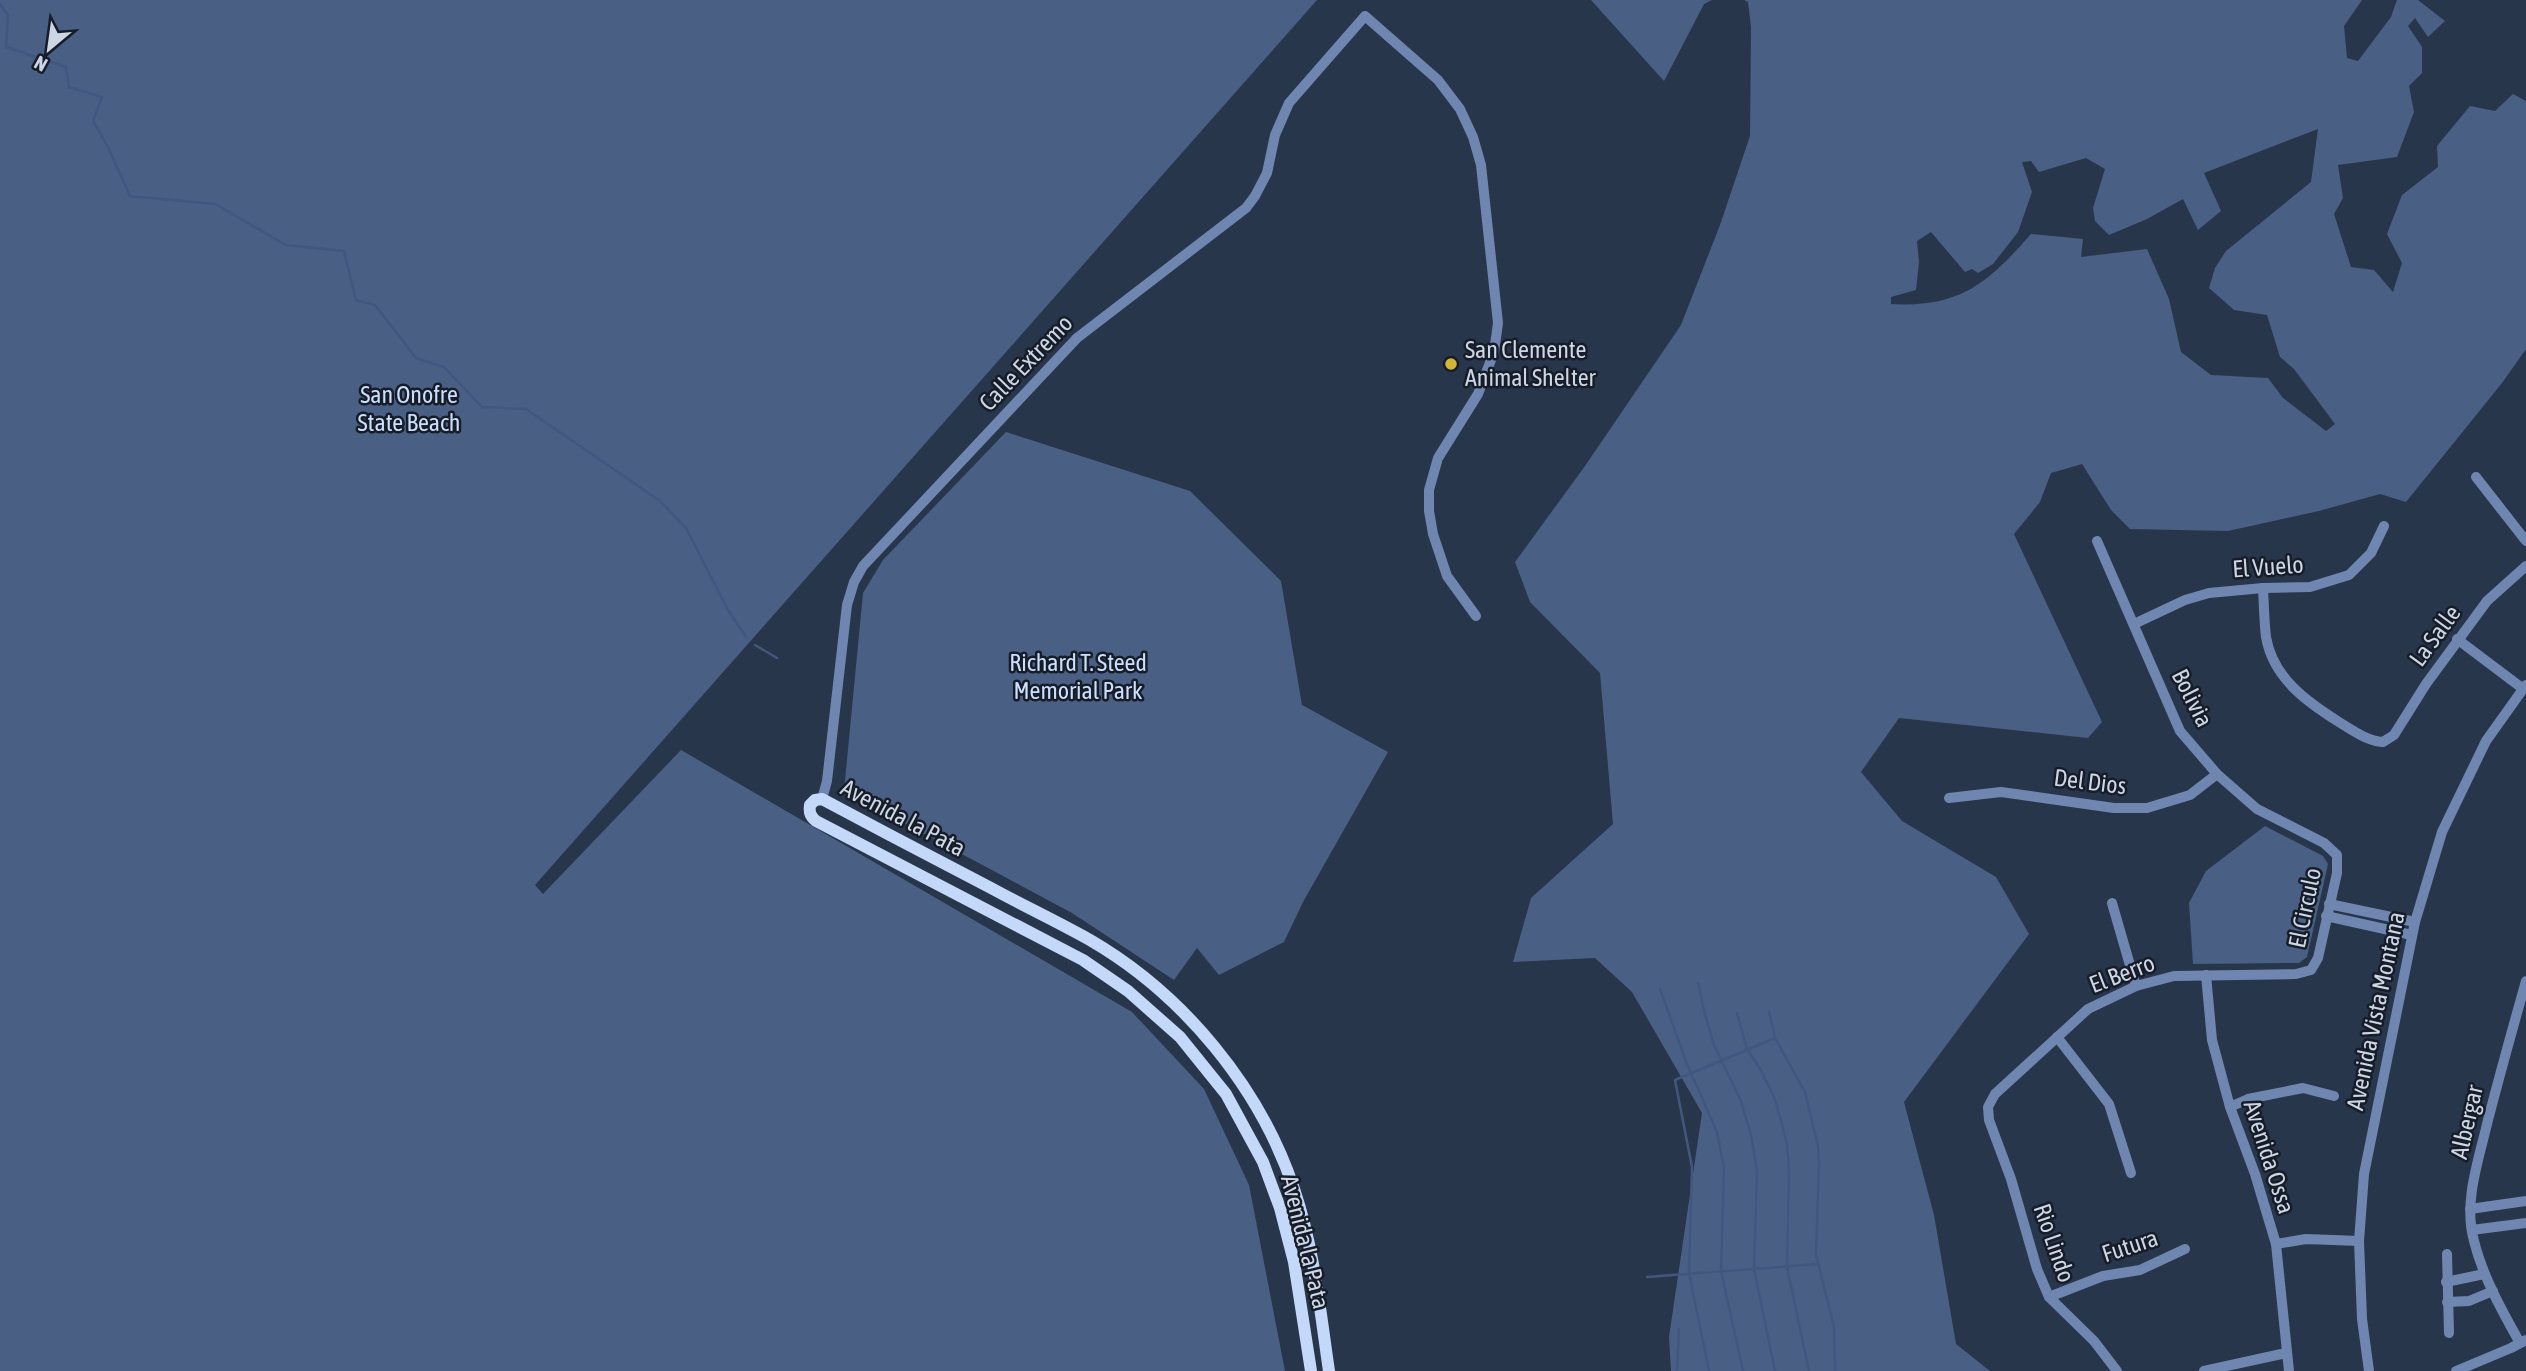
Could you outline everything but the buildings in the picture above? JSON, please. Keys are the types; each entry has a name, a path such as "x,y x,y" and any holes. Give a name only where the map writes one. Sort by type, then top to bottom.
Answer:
{"main road":[{"name":"Avenida la Pata","path":"1311,1371 1294,1262 1280,1208 1263,1162 1226,1094 1180,1037 1128,991 1083,960 816,821 811,817 810,805 815,800 822,799 1091,941 1139,975 1189,1019 1237,1076 1271,1133 1294,1187 1308,1234 1329,1371"}],"street":[{"name":"Calle Extremo","path":"822,799 827,780 847,605 854,582 863,566 1077,338 1245,208 1255,196 1266,173 1275,135 1289,103 1365,16 1438,80 1460,109 1473,137 1481,165 1498,323 1494,352 1478,394 1438,457 1429,490 1433,534 1447,576 1476,617"},
{"path":"2476,477 2526,541"},
{"name":"El Vuelo","path":"2134,624 2185,600 2209,593 2310,587 2349,575 2371,553 2384,526"},
{"name":"Bolivia","path":"2098,541 2180,731 2217,774 2257,809 2324,843 2337,855"},
{"name":"La Salle","path":"2263,588 2266,637 2271,653 2297,693 2366,738 2383,742 2389,739 2457,639 2487,601 2526,566"},
{"path":"2457,639 2524,687"},
{"name":"Avenida Vista Montana","path":"2369,1371 2362,1319 2358,1241 2364,1174 2412,935 2442,832 2486,741 2524,687"},
{"name":"Del Dios","path":"1949,798 2001,792 2114,808 2147,808 2190,794 2217,774"},
{"name":"El Circulo","path":"2311,970 2318,958 2337,873 2337,855"},
{"path":"2112,903 2136,986"},
{"path":"2329,904 2415,922"},
{"path":"2326,916 2412,935"},
{"name":"El Berro","path":"1988,1107 1995,1094 2088,1009 2136,986 2174,976 2296,974 2311,970"},
{"name":"Avenida Ossa","path":"2206,975 2212,1040 2230,1107 2255,1174 2276,1244 2289,1371"},
{"name":"Albergar","path":"2523,1341 2484,1274 2472,1230 2470,1209 2477,1164 2526,981"},
{"path":"2057,1037 2109,1104 2132,1173"},
{"path":"2230,1107 2248,1099 2303,1088 2334,1096"},
{"name":"Rio Lindo","path":"1988,1107 1989,1121 2011,1179 2037,1269 2049,1297 2094,1341 2116,1371"},
{"path":"2470,1209 2526,1200"},
{"path":"2472,1230 2526,1223"},
{"path":"2276,1244 2306,1239 2358,1241"},
{"name":"Futura","path":"2049,1297 2103,1276 2140,1270 2185,1249"},
{"path":"2447,1254 2449,1333"},
{"path":"2446,1282 2484,1274"},
{"path":"2447,1302 2469,1301 2493,1291"},
{"path":"2456,1371 2523,1341"},
{"path":"2204,1371 2286,1353"}],"green space":[{"name":"San Onofre State Beach","path":"0,0 1317,0 535,885 543,894 681,750 1132,1012 1204,1089 1249,1185 1285,1371 0,1371"},
{"path":"1591,0 1712,0 1704,4 1664,81"},
{"path":"1744,0 2362,0 2344,26 2347,58 2358,61 2391,17 2397,0 2418,0 2445,21 2428,37 2415,18 2408,26 2422,47 2422,73 2409,86 2414,112 2397,157 2338,165 2343,198 2334,214 2351,267 2374,270 2393,292 2402,263 2387,234 2402,195 2438,167 2437,146 2470,106 2495,111 2513,94 2526,101 2526,349 2406,502 2380,494 2228,531 2130,529 2111,510 2082,464 2051,473 2040,502 2014,534 2102,722 2088,738 1899,718 1861,772 1902,821 1996,877 2029,934 1904,1102 1934,1215 1956,1344 1990,1371 1671,1371 1669,1337 1702,1113 1632,992 1595,958 1513,962 1531,898 1613,824 1600,673 1530,602 1515,562 1585,466 1681,325 1720,225 1750,136 1751,27 1748,2","holes":["2318,129 2311,182 2226,251 2215,268 2209,288 2234,310 2267,315 2280,357 2294,369 2335,424 2326,431 2283,398 2268,378 2211,375 2181,352 2169,299 2147,249 2081,257 2083,239 2031,234 2001,266 1971,289 1936,302 1891,304 1891,297 1916,290 1919,262 1917,241 1931,232 1965,272 1972,269 1978,273 1993,264 2018,232 2032,192 2022,162 2031,161 2039,172 2086,158 2105,169 2093,208 2095,221 2109,235 2147,219 2183,199 2198,230 2221,211 2204,173"]},
{"name":"Richard T. Steed Memorial Park","path":"1006,432 1190,491 1281,581 1302,705 1388,752 1303,902 1284,942 1219,975 1197,948 1174,980 1072,913 844,791 863,593 883,560"},
{"path":"2265,826 2323,856 2328,864 2307,957 2299,963 2193,964 2189,903 2206,871"}],"waterway":[{"path":"0,4 8,15 6,47 66,67 69,87 102,97 93,121 130,196 215,204 286,245 344,251 356,300 375,305 416,358 444,367 482,407 526,409 660,501 686,528 728,610 746,637"},
{"path":"755,645 777,658"},
{"path":"1698,983 1714,1045 1741,1101 1751,1135 1757,1171 1754,1269 1775,1371"},
{"path":"1660,989 1687,1064 1717,1132 1724,1168 1721,1271 1743,1371"},
{"path":"1709,1371 1689,1273 1692,1167 1675,1080 1775,1038 1769,1011"},
{"path":"1737,1013 1747,1049 1761,1070 1776,1102 1787,1144 1787,1267 1809,1371"},
{"path":"1775,1038 1805,1092 1818,1146 1816,1255 1834,1327 1835,1371"},
{"path":"1647,1277 1818,1264"},
{"path":"1677,1371 1679,1329"}],"place":[{"name":"San Clemente Animal Shelter","path":"1451,364"}]}
